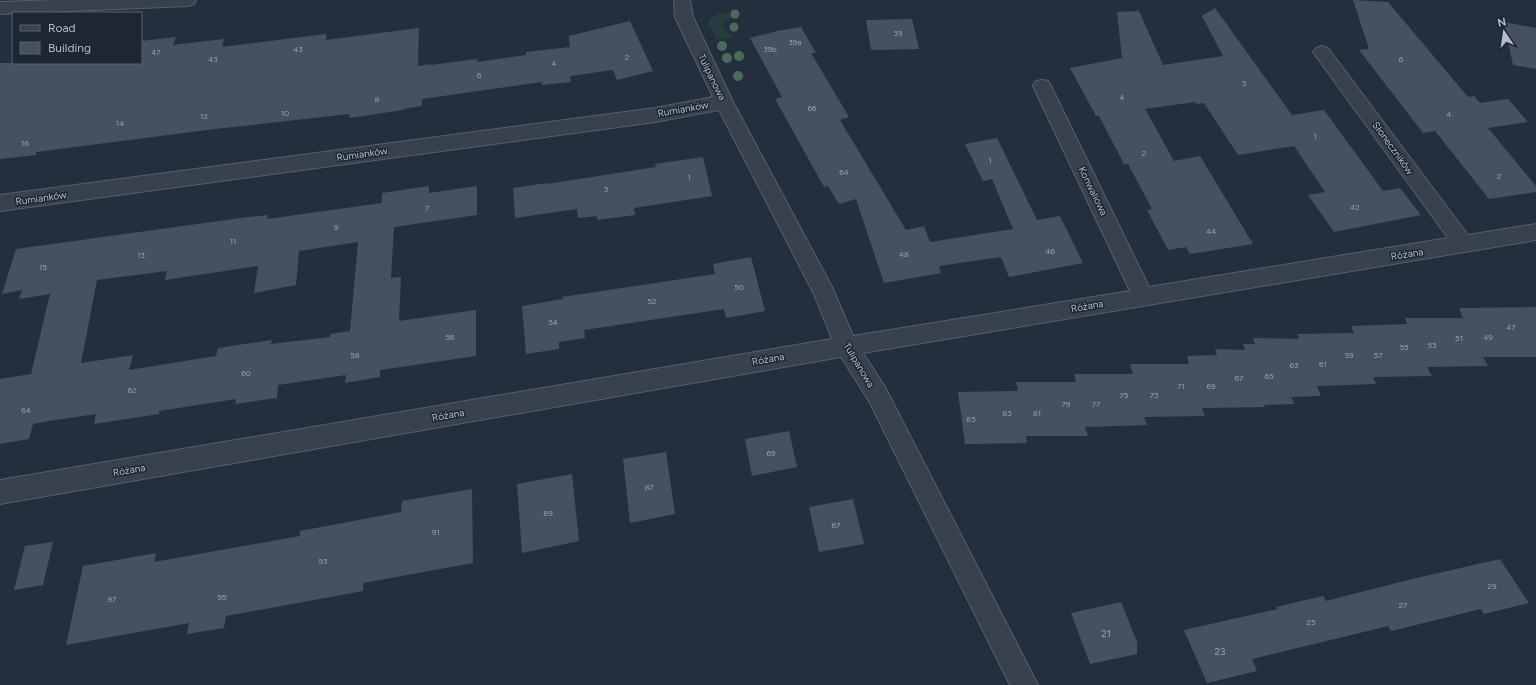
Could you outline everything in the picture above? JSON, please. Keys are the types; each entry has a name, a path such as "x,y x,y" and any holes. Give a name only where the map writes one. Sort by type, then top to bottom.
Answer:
{"street":[{"path":"0,8 188,0"},
{"name":"Tulipanowa","path":"682,0 684,17 724,102 824,293 846,346 877,394 1024,685"},
{"name":"Słoneczników","path":"1322,52 1464,245"},
{"name":"Konwaliowa","path":"1042,86 1143,296"},
{"name":"Rumianków","path":"0,203 655,114 724,102"},
{"name":"Różana","path":"0,492 846,346 1536,232"}],"green space":[{"path":"729,13 732,16 731,18 723,22 724,26 722,27 726,29 729,34 733,35 728,38 716,39 714,37 715,34 711,31 712,28 706,26 710,21 709,19 718,14"}],"building":[{"path":"1353,0 1388,2 1468,97 1474,96 1480,103 1508,99 1528,122 1488,128 1536,186 1536,192 1489,199 1435,131 1423,133 1359,50 1369,49"},
{"path":"1215,8 1292,115 1324,110 1383,191 1400,188 1421,215 1334,232 1308,195 1325,192 1294,146 1238,155 1204,103 1197,104 1195,102 1145,109 1174,161 1200,156 1253,244 1190,254 1186,247 1168,250 1147,210 1152,209 1128,164 1124,164 1099,116 1096,116 1070,68 1122,58 1117,12 1139,11 1163,65 1223,56 1202,16"},
{"path":"912,19 919,49 871,50 866,20"},
{"path":"630,21 653,71 617,80 613,70 570,76 571,82 542,85 542,82 422,99 422,106 349,118 349,114 215,129 36,152 36,155 0,159 0,63 142,64 142,41 176,37 173,45 224,39 222,47 326,34 326,40 419,28 418,66 477,59 477,62 526,55 526,52 570,47 569,36"},
{"path":"1504,22 1536,28 1536,69 1513,65"},
{"path":"801,27 816,53 811,53 849,117 840,120 906,230 924,226 930,242 1013,229 992,179 983,181 965,144 997,138 1037,220 1060,216 1083,263 1009,277 1001,257 939,266 941,273 884,283 856,199 839,204 828,186 824,187 775,99 782,97 750,38"},
{"path":"703,157 712,196 634,208 635,215 597,220 597,216 578,218 577,209 515,218 513,188 656,167 655,164"},
{"path":"429,186 429,193 477,186 477,215 394,227 391,278 401,277 399,321 476,310 476,356 380,370 380,377 345,383 346,375 278,385 277,398 235,404 236,399 159,411 159,414 94,424 96,414 49,421 33,424 29,439 0,444 0,379 31,374 50,294 19,299 22,290 2,294 16,249 248,217 268,215 267,219 382,203 382,193","holes":["358,242 350,331 330,334 330,337 271,344 272,340 218,348 216,356 129,370 133,355 81,363 97,280 167,271 165,280 258,266 254,293 296,285 299,251"]},
{"path":"751,257 765,311 726,318 724,309 584,330 585,338 559,342 559,349 526,354 522,306 563,299 562,297 715,274 713,264"},
{"path":"1536,307 1536,357 1483,357 1488,366 1427,367 1432,376 1373,377 1376,384 1317,386 1321,396 1291,397 1294,404 1264,405 1265,407 1202,408 1205,416 1144,417 1147,425 1085,427 1088,436 1026,436 1027,443 965,444 958,392 1018,391 1016,382 1076,382 1074,374 1133,374 1130,364 1189,364 1187,356 1217,355 1215,349 1245,350 1243,344 1255,344 1253,338 1299,339 1297,334 1354,333 1351,326 1407,324 1405,318 1463,318 1459,308"},
{"path":"789,431 797,467 752,476 745,439"},
{"path":"666,452 675,514 630,523 623,459"},
{"path":"572,474 579,541 522,553 517,484"},
{"path":"472,489 473,563 363,583 363,591 226,616 224,628 187,634 189,623 66,645 83,566 156,553 154,562 300,536 300,531 401,512 402,501"},
{"path":"853,499 864,544 819,552 809,507"},
{"path":"53,542 43,585 14,590 25,546"},
{"path":"1500,559 1529,603 1484,614 1481,609 1391,631 1388,626 1252,659 1257,671 1207,683 1184,630 1278,609 1276,607 1323,596 1326,601 1412,579"},
{"path":"1121,602 1137,642 1137,654 1090,664 1071,613"}]}
